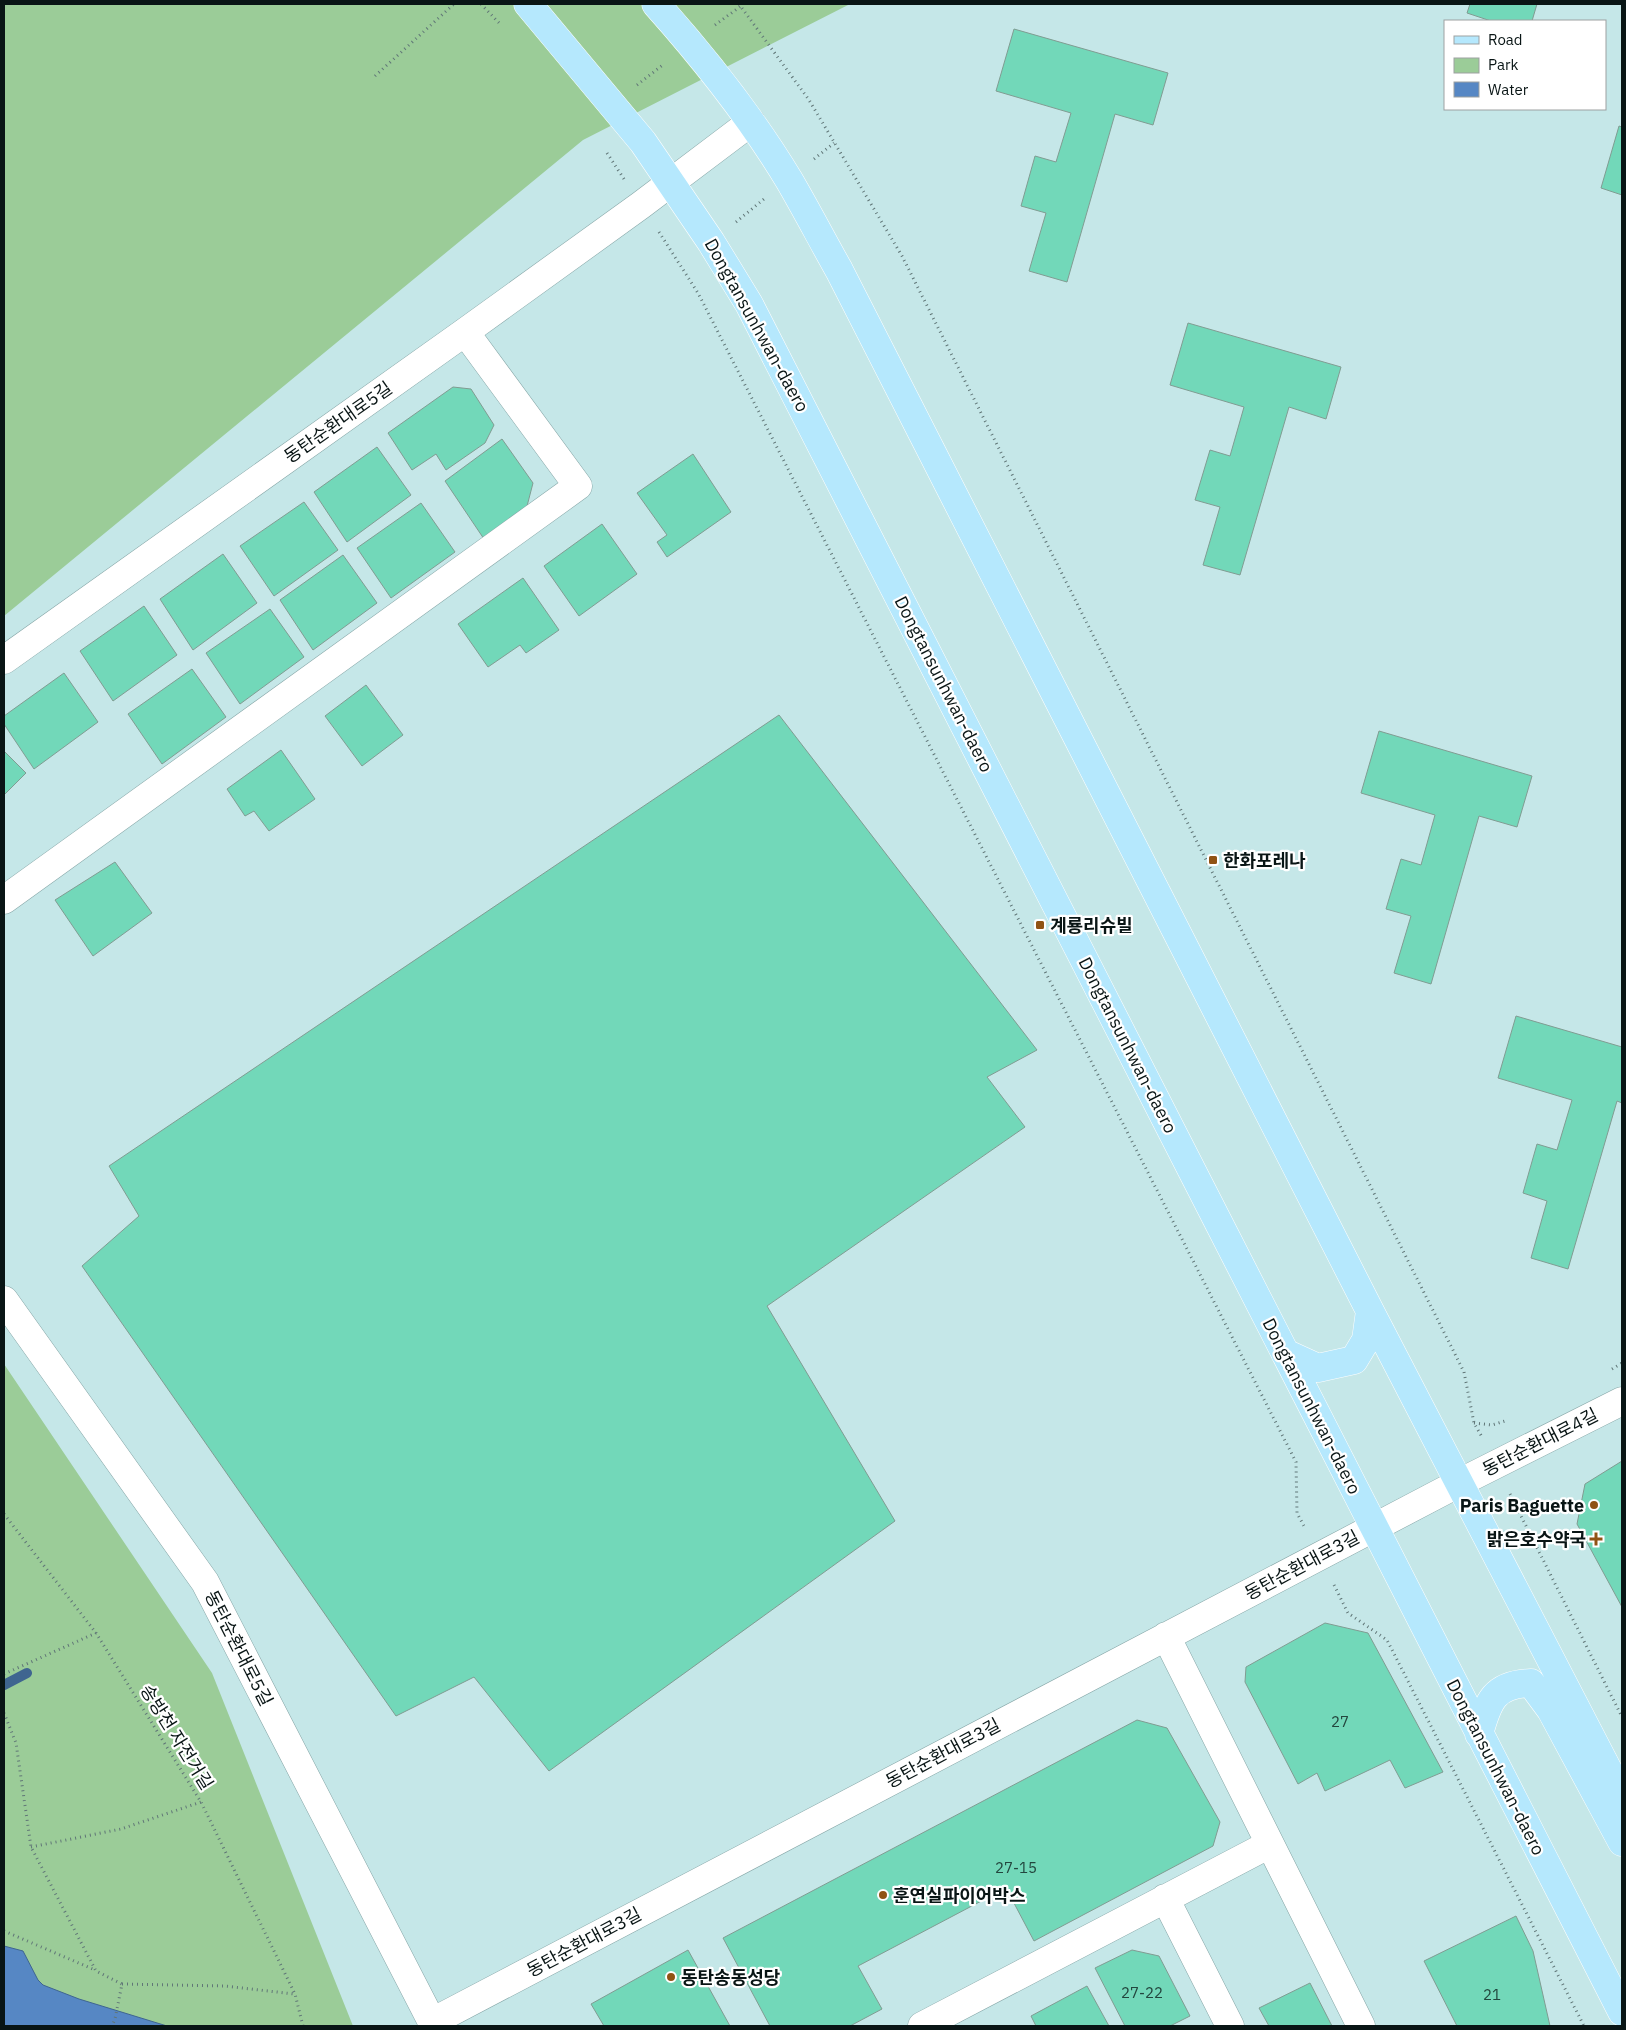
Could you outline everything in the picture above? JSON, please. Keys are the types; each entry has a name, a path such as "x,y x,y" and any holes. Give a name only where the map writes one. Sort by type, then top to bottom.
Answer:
{"main road":[{"name":"Dongtansunhwan-daero","path":"528,4 644,142 711,242 749,304 1622,2012"},
{"path":"656,4 700,53 751,122 789,180 839,270 1370,1311 1622,1797"},
{"path":"1285,1353 1318,1368 1354,1360 1366,1340 1370,1311"},
{"path":"1479,1734 1486,1708 1498,1692 1515,1684 1531,1683 1551,1710 1622,1842"}],"street":[{"name":"동탄순환대로5길","path":"4,660 641,206 751,122"},
{"path":"4,900 578,486 465,332"},
{"name":"동탄순환대로5길","path":"4,1300 205,1582 433,2024"},
{"name":"동탄순환대로4길","path":"1459,1483 1622,1400"},
{"name":"동탄순환대로3길","path":"433,2024 1459,1483"},
{"path":"1166,1636 1361,2026"},
{"path":"922,2026 1270,1844"},
{"path":"1164,1898 1230,2026"}],"path":[{"path":"375,76 454,4"},
{"path":"481,4 501,25"},
{"path":"739,4 809,100 902,256 1464,1372 1474,1423"},
{"path":"681,266 834,143"},
{"path":"604,148 698,294 1296,1462 1297,1513"},
{"name":"송방천 자전거길","path":"4,1514 96,1633 200,1802 295,1994 304,2026"},
{"path":"1534,1543 1622,1717"},
{"path":"1348,1613 1387,1640 1584,2026"},
{"path":"4,1674 96,1633"},
{"path":"4,1712 16,1743 31,1847 96,1971"},
{"path":"31,1847 121,1830 200,1802"},
{"path":"4,1931 122,1984 225,1986 295,1994"},
{"path":"112,2026 122,1984"}],"green space":[{"path":"4,4 850,4 583,140 4,616"},
{"path":"4,1364 212,1673 353,2026 4,2026"}],"water":[{"path":"4,1946 23,1951 38,1980 43,1985 79,1999 167,2026 4,2026"}],"building":[{"path":"1470,4 1537,4 1532,20 1488,20 1467,13"},
{"path":"1014,29 1168,73 1153,125 1115,114 1067,282 1029,271 1046,213 1021,206 1035,156 1056,162 1071,113 996,91"},
{"path":"1619,126 1622,127 1622,195 1601,188"},
{"path":"1188,323 1341,367 1326,419 1289,407 1240,575 1203,565 1220,507 1195,500 1210,450 1230,456 1244,407 1170,385"},
{"path":"453,387 471,389 494,425 485,443 446,470 436,454 412,470 388,433"},
{"path":"502,439 533,483 526,510 484,539 445,481"},
{"path":"377,447 411,495 347,542 314,492"},
{"path":"693,454 731,512 667,557 657,542 667,535 637,493"},
{"path":"304,502 338,550 274,596 240,546"},
{"path":"421,503 455,552 391,598 357,548"},
{"path":"602,524 637,574 579,616 544,566"},
{"path":"223,554 257,603 193,650 160,599"},
{"path":"343,555 377,603 313,650 280,600"},
{"path":"523,578 559,630 526,653 520,645 488,667 458,624"},
{"path":"144,606 177,655 113,701 80,651"},
{"path":"270,609 304,657 240,704 206,653"},
{"path":"192,669 226,717 162,764 128,714"},
{"path":"64,673 98,722 34,769 4,724 4,716"},
{"path":"366,685 403,735 362,766 325,716"},
{"path":"779,715 1037,1050 987,1077 1025,1127 767,1306 895,1521 549,1771 474,1677 396,1716 82,1266 139,1216 109,1166"},
{"path":"1379,731 1532,776 1517,827 1479,816 1431,984 1394,973 1411,916 1386,909 1401,859 1421,865 1435,815 1361,793"},
{"path":"281,750 315,799 269,831 254,811 245,816 227,789"},
{"path":"4,751 26,773 4,795"},
{"path":"115,862 152,913 93,956 55,900"},
{"path":"1516,1016 1622,1047 1622,1103 1617,1101 1568,1269 1531,1258 1547,1201 1523,1193 1537,1144 1557,1150 1572,1100 1498,1078"},
{"path":"1622,1461 1622,1607 1577,1524 1585,1484"},
{"path":"1325,1623 1368,1633 1443,1772 1405,1788 1390,1760 1325,1791 1317,1773 1298,1784 1245,1682 1246,1667"},
{"path":"1137,1720 1167,1728 1220,1822 1213,1846 1034,1941 1006,1888 858,1966 882,2009 850,2026 770,2026 723,1938"},
{"path":"1516,1916 1533,1951 1550,2026 1457,2026 1424,1961"},
{"name":"동탄송동성당","path":"688,1950 730,2026 604,2026 591,2004"},
{"path":"1132,1950 1159,1956 1190,2016 1170,2026 1125,2026 1095,1968"},
{"path":"1310,1983 1332,2026 1269,2026 1259,2008"},
{"path":"1087,1986 1109,2026 1036,2026 1031,2016"}],"waterway":[{"path":"4,1685 27,1673"}],"place":[{"name":"한화포레나","path":"1213,860"},
{"name":"계룡리슈빌","path":"1040,925"},
{"name":"Paris Baguette","path":"1594,1505"},
{"name":"밝은호수약국","path":"1596,1539"},
{"name":"훈연실파이어박스","path":"883,1895"},
{"name":"동탄송동성당","path":"671,1977"}]}
